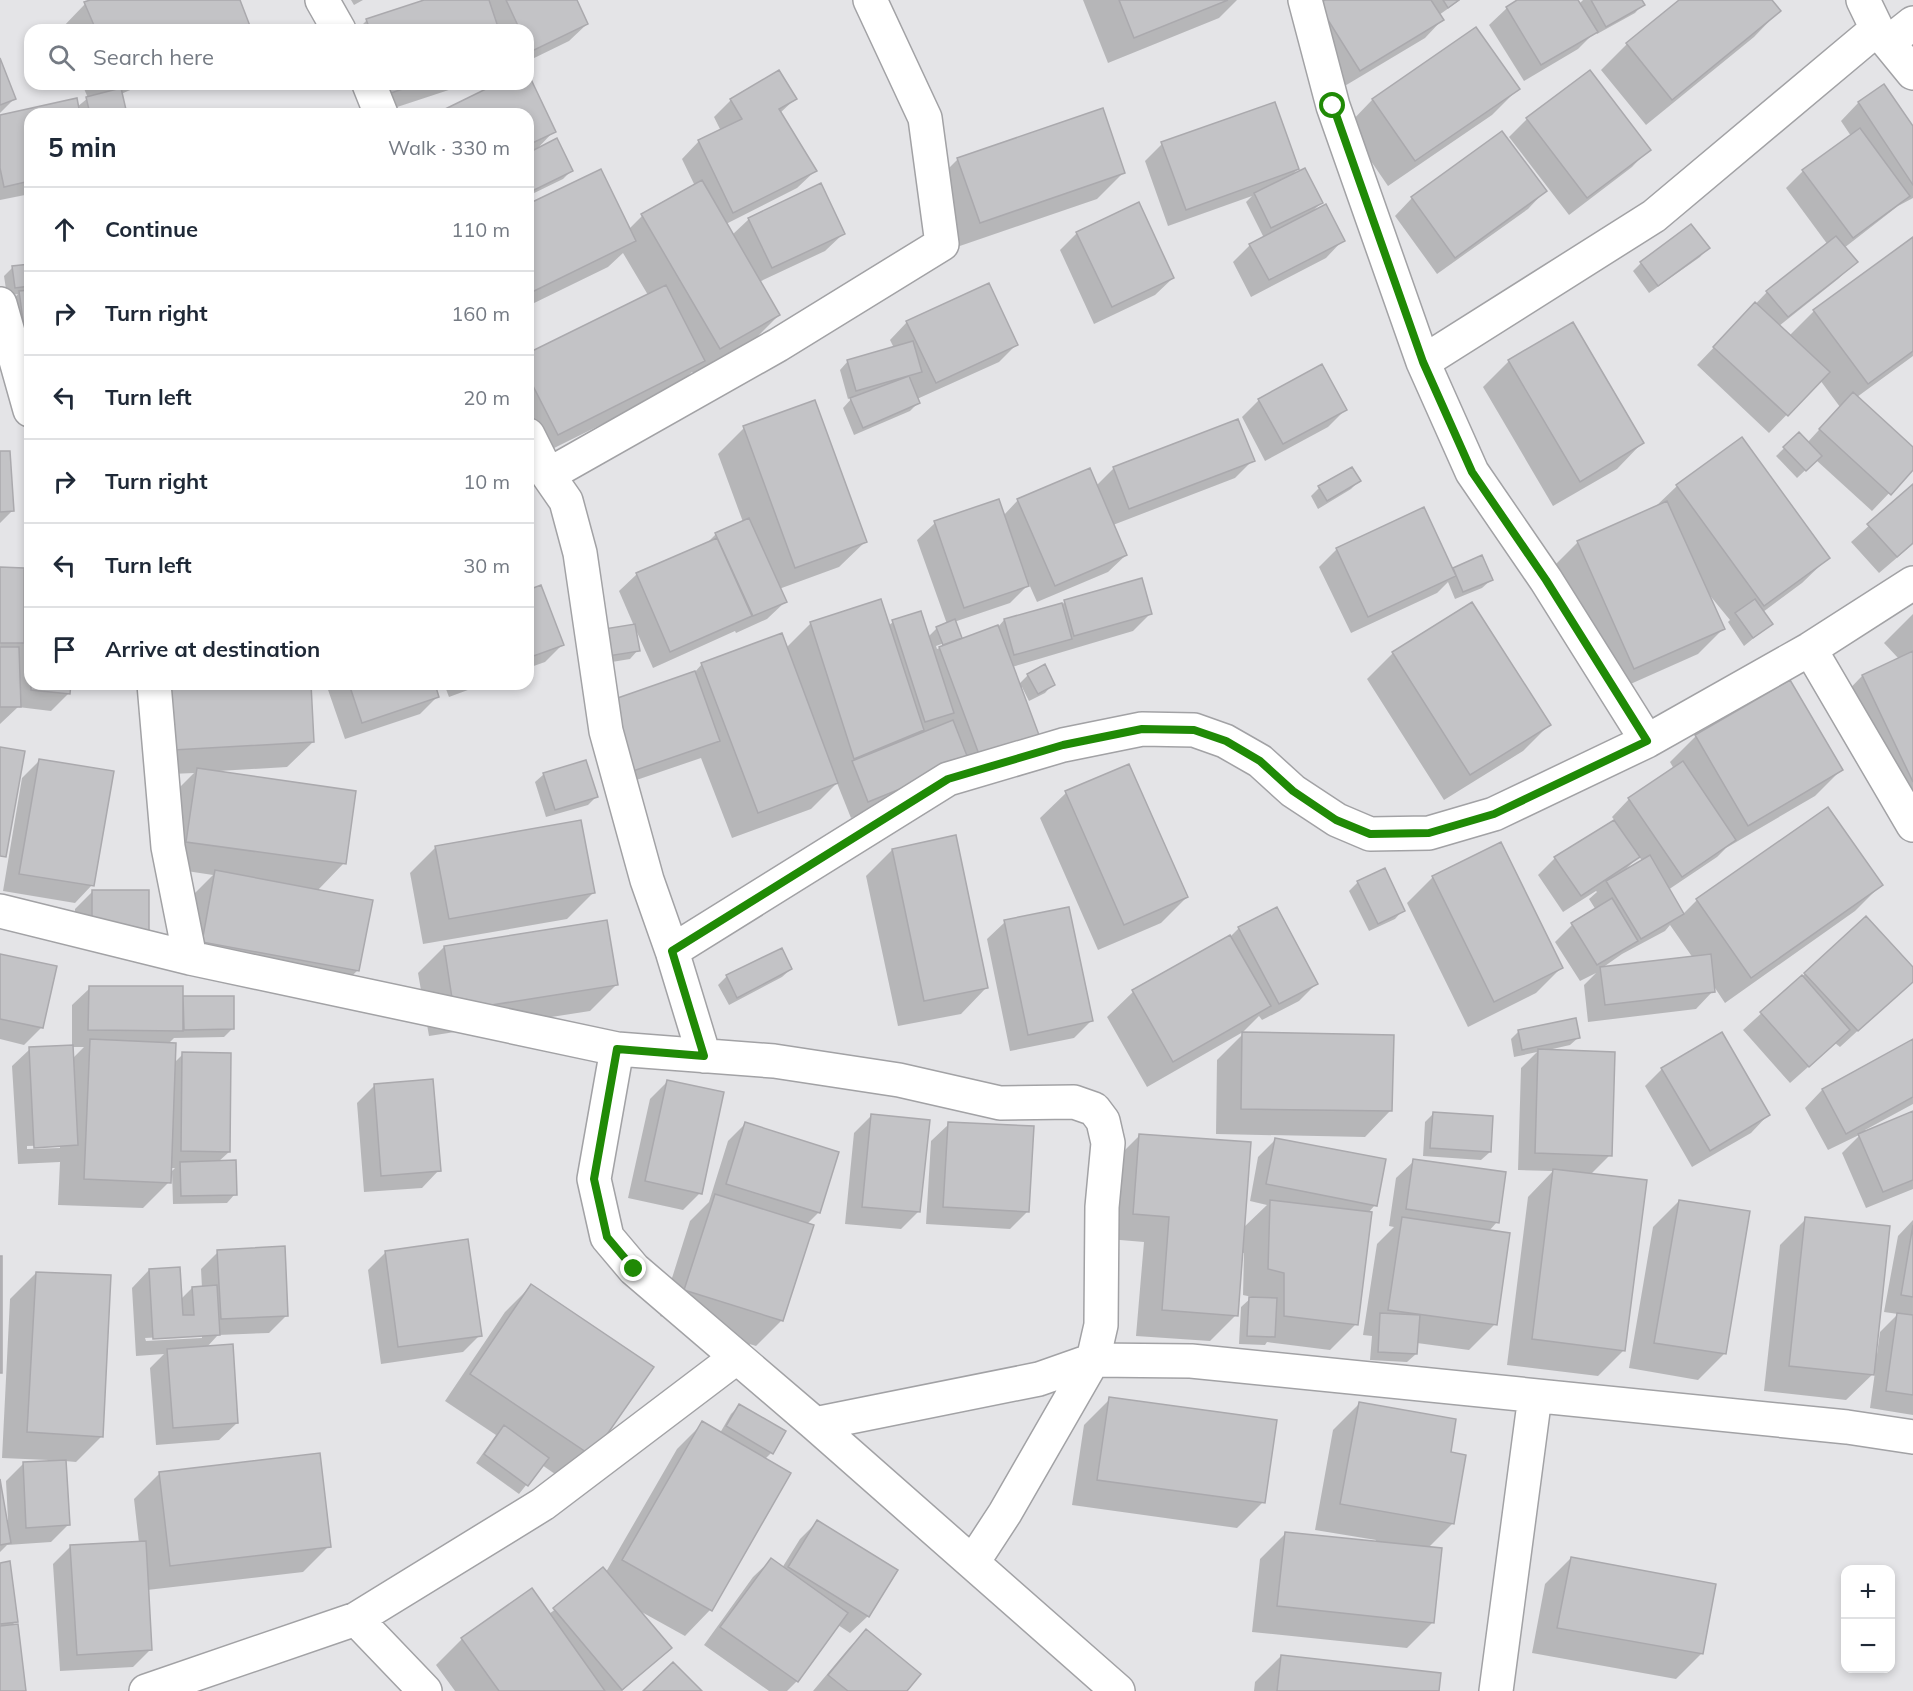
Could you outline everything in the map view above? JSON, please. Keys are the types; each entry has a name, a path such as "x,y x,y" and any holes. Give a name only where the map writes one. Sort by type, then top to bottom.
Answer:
{"street":[{"path":"322,0 336,24"},
{"path":"548,475 778,345 942,244 925,118 870,0"},
{"path":"1305,0 1333,106 1423,362 1472,472 1546,580 1647,741"},
{"path":"1863,0 1893,31 1913,73"},
{"path":"1423,362 1654,216 1893,31"},
{"path":"371,90 379,108"},
{"path":"0,304 24,389"},
{"path":"534,447 548,475 566,501 580,553 606,731 647,880 672,951 704,1056"},
{"path":"672,951 948,779 1063,745 1142,729 1194,730 1226,741 1260,761 1293,791 1336,820 1370,834 1429,833 1494,814 1647,741 1810,649 1913,583"},
{"path":"1810,649 1913,825"},
{"path":"155,690 168,847 190,958"},
{"path":"0,911 190,958 617,1049 774,1061 887,1078 1000,1103 1074,1102 1094,1109 1104,1121 1108,1143 1102,1207 1101,1325 1093,1360 1005,1513 973,1562"},
{"path":"617,1049 594,1179 607,1237 634,1269 815,1424 1118,1691"},
{"path":"146,1691 356,1619 543,1504 737,1357"},
{"path":"815,1424 1039,1378 1093,1360 1191,1361 1847,1427 1913,1437"},
{"path":"1496,1691 1535,1396"},
{"path":"356,1619 425,1691"}],"building":[{"path":"90,0 240,0 249,24 93,24 84,2"},
{"path":"424,0 489,0 497,24 368,24 366,19"},
{"path":"506,0 577,0 588,24 534,50 534,24 517,24"},
{"path":"1119,0 1228,0 1134,38"},
{"path":"1325,0 1431,0 1444,20 1360,71 1318,4"},
{"path":"1443,0 1459,0 1448,8"},
{"path":"1517,0 1578,0 1598,32 1541,65 1506,7"},
{"path":"1591,0 1642,0 1645,5 1606,27"},
{"path":"1679,0 1772,0 1781,11 1672,100 1626,43"},
{"path":"1476,27 1520,89 1415,161 1372,99"},
{"path":"0,58 16,99 0,105"},
{"path":"779,70 797,99 779,109 817,171 733,213 698,140 742,119 730,99"},
{"path":"1590,70 1651,150 1587,198 1526,118"},
{"path":"1884,84 1913,126 1913,185 1858,102"},
{"path":"534,86 556,132 534,142 534,108 447,108 484,90 534,90"},
{"path":"121,90 126,108 89,108 86,97"},
{"path":"77,98 79,108 32,108"},
{"path":"1275,102 1299,169 1186,210 1161,142"},
{"path":"1103,108 1125,173 980,223 957,158"},
{"path":"24,110 24,182 4,187 0,168 0,115"},
{"path":"1860,128 1910,196 1853,238 1802,170"},
{"path":"1502,131 1547,191 1455,258 1411,197"},
{"path":"557,138 573,171 534,190 534,150"},
{"path":"1305,168 1323,203 1271,228 1254,193"},
{"path":"601,169 636,241 534,291 534,201"},
{"path":"702,180 780,315 720,349 641,214"},
{"path":"821,183 845,234 772,268 748,218"},
{"path":"1139,202 1174,278 1112,307 1076,232"},
{"path":"1326,204 1345,241 1269,280 1249,244"},
{"path":"1691,224 1710,248 1658,286 1640,262"},
{"path":"1836,236 1858,262 1788,317 1766,291"},
{"path":"1913,237 1913,351 1868,384 1813,310"},
{"path":"24,265 24,287 15,288 12,266"},
{"path":"989,283 1018,345 936,383 906,321"},
{"path":"666,285 705,361 558,435 534,388 534,350"},
{"path":"19,291 24,291 24,328"},
{"path":"1755,302 1830,372 1788,416 1713,347"},
{"path":"1573,322 1644,443 1580,482 1508,360"},
{"path":"913,341 922,372 856,391 847,360"},
{"path":"1322,364 1347,410 1283,444 1258,399"},
{"path":"909,376 920,403 863,428 850,398"},
{"path":"1853,392 1913,447 1913,470 1891,495 1819,429"},
{"path":"815,400 867,542 795,568 743,426"},
{"path":"1238,419 1255,461 1129,509 1113,467"},
{"path":"1799,432 1822,456 1806,471 1783,447"},
{"path":"1742,437 1830,558 1764,606 1676,485"},
{"path":"0,451 10,451 14,511 0,512"},
{"path":"1352,467 1361,481 1327,501 1318,486"},
{"path":"1090,468 1127,555 1055,586 1017,499"},
{"path":"1913,484 1913,543 1897,557 1867,524"},
{"path":"999,499 1029,586 964,608 934,521"},
{"path":"1667,501 1725,629 1634,669 1577,541"},
{"path":"1424,507 1456,576 1368,617 1336,548"},
{"path":"749,518 787,602 753,616 715,533"},
{"path":"717,538 752,616 670,652 636,573"},
{"path":"1482,555 1493,580 1463,592 1453,568"},
{"path":"0,567 24,568 24,643 0,643"},
{"path":"1142,578 1152,614 1074,636 1064,600"},
{"path":"541,585 564,645 534,656 534,588"},
{"path":"881,599 924,730 854,759 810,622"},
{"path":"1755,599 1773,624 1753,638 1735,613"},
{"path":"1472,602 1551,725 1470,775 1392,652"},
{"path":"1062,603 1072,639 1014,655 1004,619"},
{"path":"921,611 954,713 925,722 892,620"},
{"path":"955,619 962,638 943,645 936,627"},
{"path":"635,624 640,651 608,656 604,629"},
{"path":"998,625 1039,735 980,757 939,647"},
{"path":"782,633 838,783 758,813 701,663"},
{"path":"0,647 19,647 21,707 0,707"},
{"path":"1913,651 1913,782 1862,675"},
{"path":"1045,664 1055,685 1038,694 1027,674"},
{"path":"695,671 720,741 633,771 609,701"},
{"path":"1790,680 1843,770 1748,826 1695,735"},
{"path":"31,690 70,690 70,694"},
{"path":"169,690 311,690 314,742 173,750"},
{"path":"351,690 437,690 439,697 362,723"},
{"path":"953,720 969,761 868,802 852,761"},
{"path":"0,747 25,751 6,857 0,856"},
{"path":"39,759 114,771 94,886 19,874"},
{"path":"586,760 598,797 555,810 543,773"},
{"path":"1683,761 1736,840 1682,877 1628,798"},
{"path":"1129,764 1188,897 1124,925 1065,791"},
{"path":"197,768 356,791 346,864 186,842"},
{"path":"1828,807 1883,885 1751,978 1696,899"},
{"path":"581,820 595,893 449,919 435,846"},
{"path":"1614,820 1640,857 1581,896 1554,857"},
{"path":"956,835 988,988 924,1001 892,849"},
{"path":"1501,842 1563,968 1494,1002 1432,876"},
{"path":"1650,855 1684,914 1641,939 1606,881"},
{"path":"1385,868 1405,911 1378,924 1357,881"},
{"path":"215,870 373,900 359,971 202,942"},
{"path":"92,890 149,890 149,930 92,931"},
{"path":"1612,898 1638,941 1597,965 1571,923"},
{"path":"1069,907 1093,1021 1028,1035 1004,920"},
{"path":"1277,907 1318,984 1279,1004 1238,927"},
{"path":"1866,916 1913,967 1913,982 1858,1031 1804,973"},
{"path":"607,920 618,985 454,1011 444,946"},
{"path":"1230,935 1271,1006 1173,1062 1132,990"},
{"path":"782,948 792,969 737,998 726,975"},
{"path":"0,954 57,966 43,1028 0,1019"},
{"path":"1711,954 1715,992 1605,1005 1600,967"},
{"path":"1802,975 1850,1030 1809,1067 1760,1012"},
{"path":"89,986 183,986 183,1031 88,1030"},
{"path":"183,996 234,996 234,1029 184,1030"},
{"path":"1576,1018 1580,1038 1522,1050 1518,1030"},
{"path":"1242,1032 1394,1035 1392,1111 1241,1109"},
{"path":"1722,1032 1770,1115 1710,1151 1661,1068"},
{"path":"90,1039 176,1043 171,1183 84,1179"},
{"path":"1913,1039 1913,1097 1846,1134 1822,1089"},
{"path":"73,1045 78,1145 34,1148 29,1047"},
{"path":"1538,1049 1615,1052 1612,1156 1535,1153"},
{"path":"182,1052 231,1053 230,1152 181,1151"},
{"path":"433,1079 441,1171 381,1176 374,1084"},
{"path":"667,1080 724,1092 702,1194 645,1181"},
{"path":"1913,1111 1913,1180 1883,1192 1858,1134"},
{"path":"1433,1112 1493,1116 1491,1152 1430,1148"},
{"path":"871,1114 930,1120 920,1212 862,1207"},
{"path":"745,1122 839,1152 820,1213 726,1184"},
{"path":"948,1122 1034,1126 1029,1212 943,1207"},
{"path":"1139,1134 1251,1142 1238,1316 1162,1310 1169,1217 1133,1214"},
{"path":"1275,1138 1386,1159 1377,1206 1266,1184"},
{"path":"1413,1159 1506,1172 1499,1223 1406,1209"},
{"path":"236,1160 237,1195 181,1196 180,1162"},
{"path":"1553,1169 1647,1180 1625,1351 1532,1339"},
{"path":"715,1194 814,1225 783,1321 684,1290"},
{"path":"1270,1200 1372,1212 1358,1325 1284,1316 1284,1273 1268,1269"},
{"path":"1679,1200 1750,1211 1726,1354 1654,1343"},
{"path":"1402,1217 1510,1233 1497,1325 1388,1310"},
{"path":"1805,1217 1890,1226 1874,1375 1789,1366"},
{"path":"1913,1225 1913,1297 1901,1295"},
{"path":"468,1239 482,1336 398,1347 385,1251"},
{"path":"285,1246 288,1316 221,1319 217,1250"},
{"path":"0,1256 2,1256 2,1373 0,1373"},
{"path":"180,1267 183,1315 194,1315 192,1287 217,1285 220,1335 153,1339 149,1269"},
{"path":"36,1272 111,1275 103,1437 27,1432"},
{"path":"531,1284 654,1367 592,1456 470,1374"},
{"path":"1249,1297 1277,1298 1275,1337 1247,1336"},
{"path":"1380,1313 1420,1315 1417,1354 1378,1352"},
{"path":"1897,1313 1913,1315 1913,1395 1886,1391"},
{"path":"233,1344 238,1423 173,1428 167,1349"},
{"path":"1109,1397 1277,1420 1265,1503 1097,1480"},
{"path":"1359,1402 1456,1419 1451,1452 1466,1455 1454,1524 1340,1504"},
{"path":"739,1404 786,1431 773,1454 726,1426"},
{"path":"702,1421 791,1473 712,1611 622,1560"},
{"path":"504,1425 549,1458 528,1486 484,1454"},
{"path":"320,1453 331,1547 170,1566 159,1472"},
{"path":"66,1460 70,1525 26,1528 23,1462"},
{"path":"0,1479 11,1543 0,1545"},
{"path":"817,1520 898,1570 869,1617 788,1567"},
{"path":"1285,1532 1442,1548 1434,1623 1277,1606"},
{"path":"146,1541 152,1650 77,1655 70,1545"},
{"path":"1571,1557 1716,1584 1703,1654 1557,1628"},
{"path":"771,1558 848,1613 798,1682 720,1627"},
{"path":"10,1561 18,1622 0,1624 0,1563"},
{"path":"603,1567 672,1648 622,1690 553,1608"},
{"path":"532,1588 605,1691 499,1691 461,1638"},
{"path":"18,1624 26,1691 0,1691 0,1626"},
{"path":"866,1629 921,1674 907,1691 848,1691 828,1675"},
{"path":"1281,1655 1441,1673 1439,1691 1277,1691"},
{"path":"673,1662 702,1691 643,1691"}],"route":[{"path":"634,1269 607,1237 594,1179 617,1049 704,1056 672,951 948,779 1063,745 1142,729 1194,730 1226,741 1260,761 1293,791 1336,820 1370,834 1429,833 1494,814 1647,741 1546,580 1472,472 1423,362 1333,106"}]}
